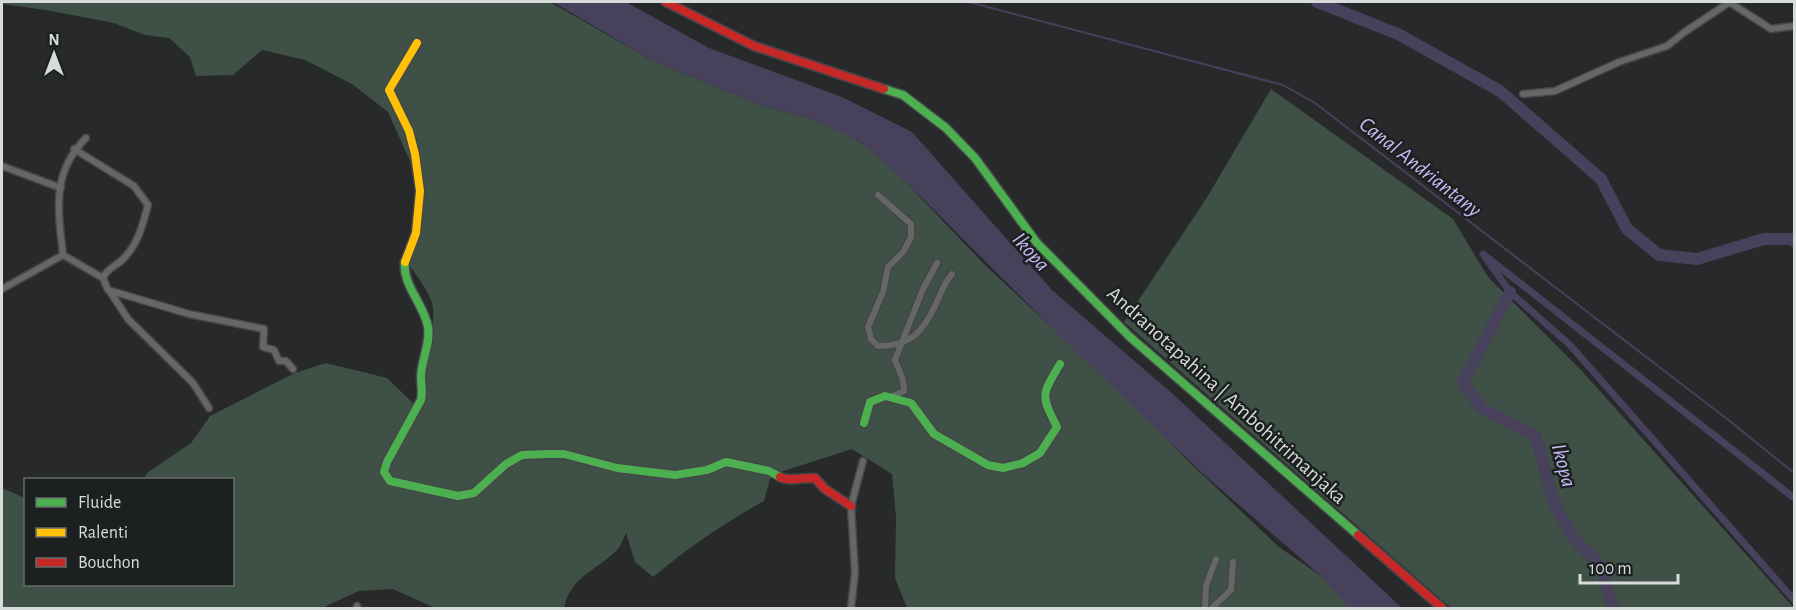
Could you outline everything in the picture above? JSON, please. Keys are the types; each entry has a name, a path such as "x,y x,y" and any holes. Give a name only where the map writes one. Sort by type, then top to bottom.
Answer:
{"street":[{"name":"Andranotapahina | Ambohitrimanjaka","path":"666,2 754,46 903,95 946,128 975,158 1037,243 1130,337 1442,609"},
{"path":"1523,94 1555,91 1619,62 1667,46 1730,2 1771,29 1794,26"},
{"path":"417,43 389,90 409,131 416,154 420,191 419,215 416,233 406,258 404,273 425,314 429,330 421,376 423,390 421,400 387,462 384,472 390,481 458,496 474,494 506,464 522,455 564,454 617,468 675,475 707,470 726,462 769,471 785,480 815,478 825,489 851,506"},
{"path":"63,255 58,203 65,164 74,149 86,138"},
{"path":"74,149 134,186 148,205 142,229 126,257 106,271 103,278"},
{"path":"2,166 61,188"},
{"path":"878,195 911,225 910,237 904,251 888,267 883,292 868,327 871,339 878,346 895,346 924,328 943,287 952,274"},
{"path":"63,255 103,278 108,290 128,319 193,383 209,408"},
{"path":"2,289 63,255"},
{"path":"889,397 904,391 896,360 923,289 938,263"},
{"path":"108,290 189,314 264,329 263,347 274,350 279,361 286,361 293,369"},
{"path":"864,423 870,402 885,396 889,397 911,403 934,434 988,465 1003,468 1023,463 1040,453 1057,427 1045,404 1044,392 1060,364"},
{"path":"851,609 855,573 851,506 863,461"},
{"path":"1205,609 1206,586 1216,559"},
{"path":"1212,609 1231,590 1233,562"}],"green space":[{"path":"2,2 550,2 655,62 764,106 815,120 852,137 878,153 984,264 1140,410 1186,459 1279,547 1327,580 1350,608 907,608 895,578 896,517 892,474 852,449 771,475 764,501 707,536 653,577 635,562 626,533 617,550 572,588 564,608 435,608 393,589 359,591 322,608 2,608 2,488 24,498 24,586 234,586 234,478 144,478 147,473 191,443 210,416 295,373 326,363 387,378 414,404 428,354 433,313 428,293 408,263 424,192 388,112 352,84 305,60 262,50 233,75 196,76 190,57 169,38 145,35 114,23 2,4"},
{"path":"1271,89 1453,219 1488,277 1582,371 1794,608 1451,608 1124,322 1206,199"}],"shaded area":[{"path":"553,2 626,2 709,48 842,97 912,132 1052,290 1175,396 1402,608 1349,608 1321,576 1202,473 1059,335 911,187 861,142 815,120 764,106 655,62"}],"waterway":[{"name":"Canal Andriantany","path":"969,2 1283,85 1315,103 1731,422 1794,473"},
{"path":"1317,2 1398,34 1500,91 1601,179 1627,229 1659,255 1697,259 1764,239 1794,241"},
{"path":"1794,498 1483,254 1510,292 1570,345 1794,600"},
{"name":"Ikopa","path":"1510,292 1463,382 1481,408 1536,436 1554,503 1573,538 1600,565 1613,608"}],"traffic: fast":[{"path":"884,89 903,95 946,128 975,158 1037,243 1130,337 1358,535"},
{"path":"405,262 407,279 426,319 429,333 421,371 421,400 387,462 384,472 390,481 458,496 474,493 506,464 522,455 546,454 564,454 617,468 675,475 707,470 726,462 769,471 780,477"},
{"path":"864,423 870,402 885,396 911,403 934,434 988,465 1003,468 1023,463 1040,453 1057,427 1045,395 1060,364"}],"traffic: slow":[{"path":"405,262 416,233 420,191 409,131 389,90 417,43"}],"traffic: jam":[{"path":"666,2 754,46 884,89"},
{"path":"780,477 815,478 825,489 851,506"},
{"path":"1358,535 1442,608"}]}
